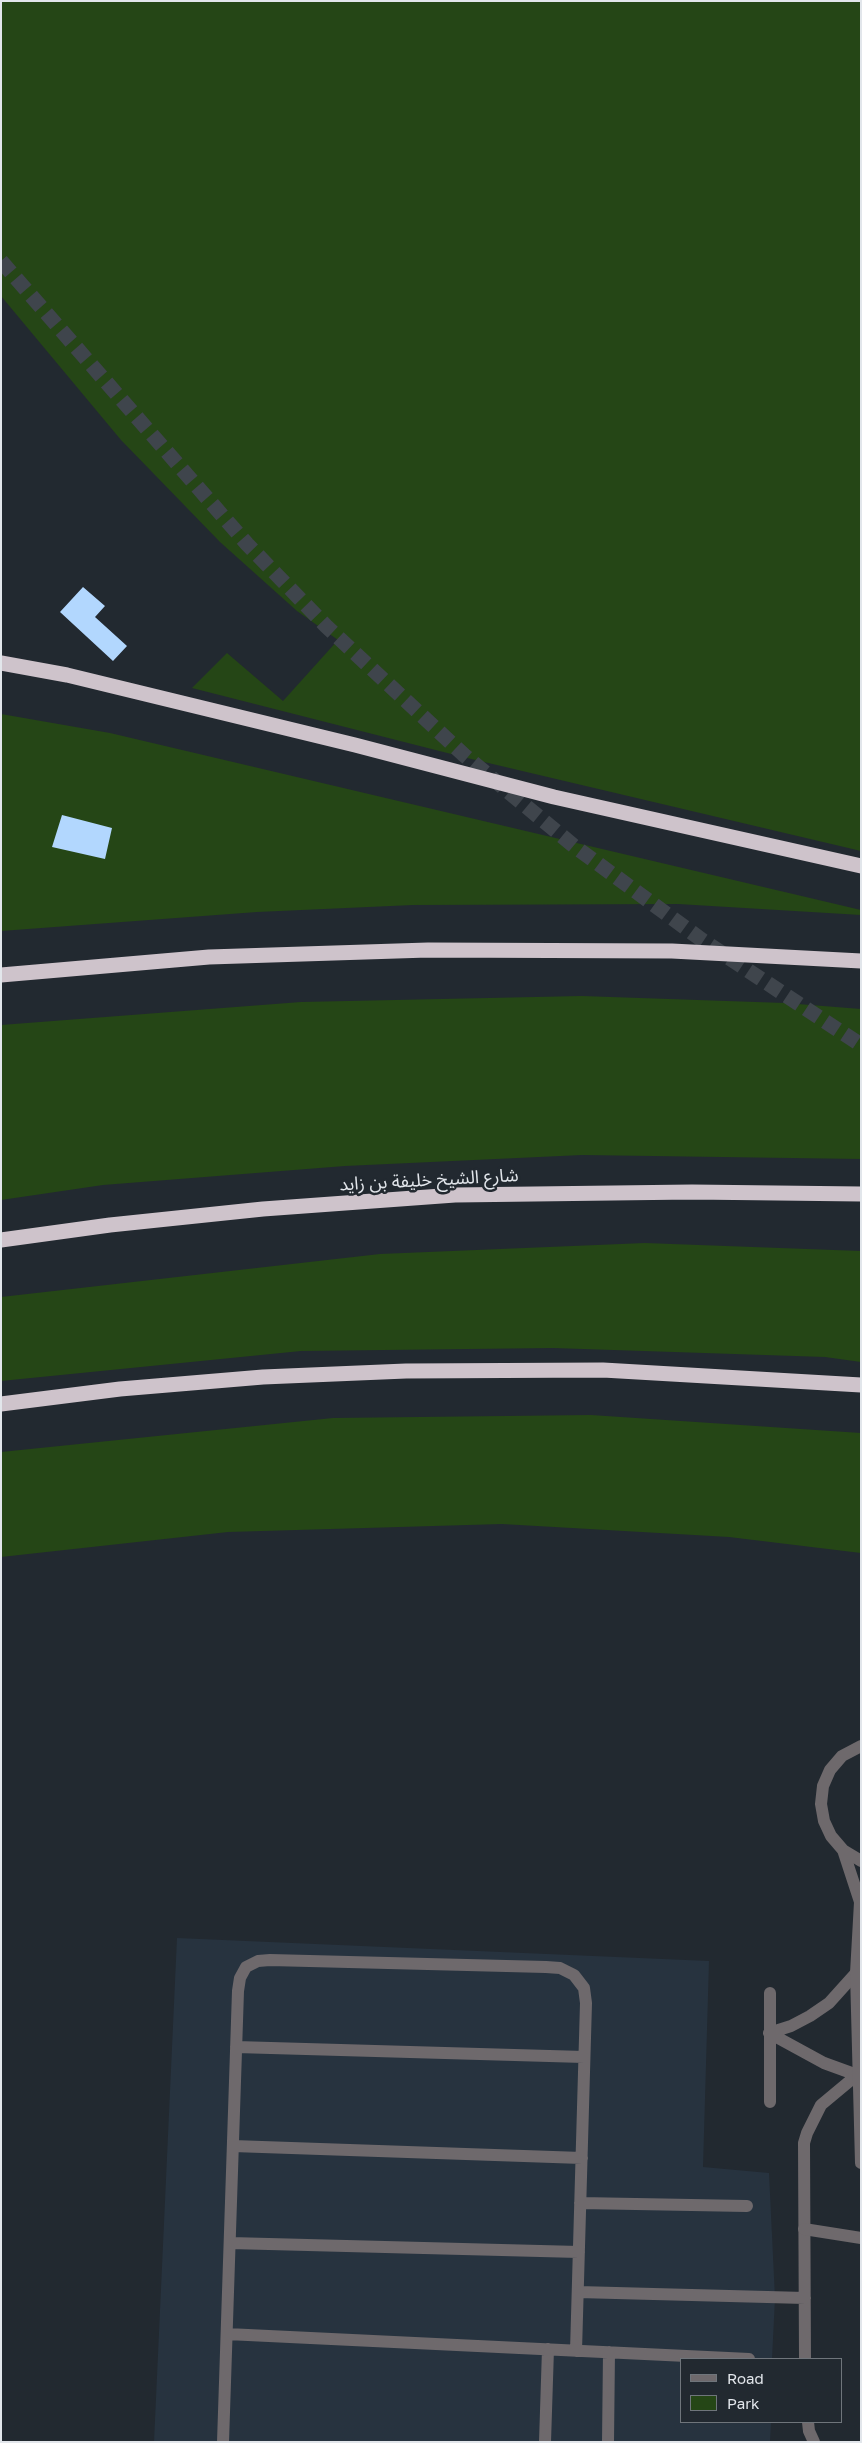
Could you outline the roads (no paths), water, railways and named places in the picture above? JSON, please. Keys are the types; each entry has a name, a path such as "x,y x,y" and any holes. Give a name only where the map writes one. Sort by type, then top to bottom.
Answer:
{"highway":[{"path":"1,663 66,675 355,744 554,797 861,866"},
{"path":"1,975 209,957 428,950 672,951 861,961"},
{"name":"شارع الشيخ خليفة بن زايد","path":"1,1240 110,1225 263,1209 455,1195 692,1192 861,1194"},
{"path":"1,1404 120,1390 263,1377 406,1371 603,1370 861,1385"}],"street":[{"path":"861,1746 842,1756 830,1770 823,1786 821,1804 824,1821 831,1836 843,1850 861,1861"},
{"path":"843,1850 860,1902 856,1973 861,2163"},
{"path":"223,2442 240,1978 246,1967 258,1961 560,1968 574,1975 584,1988 586,2002 576,2351"},
{"path":"769,2032 791,2026 810,2016 829,2003 856,1973"},
{"path":"770,1993 770,2102"},
{"path":"769,2032 812,2057 858,2075"},
{"path":"236,2047 584,2057"},
{"path":"806,2358 804,2153 807,2133 821,2105 858,2075"},
{"path":"233,2146 582,2158"},
{"path":"580,2203 748,2206"},
{"path":"804,2229 861,2238"},
{"path":"230,2243 579,2252"},
{"path":"578,2292 806,2298"},
{"path":"227,2334 729,2358"},
{"path":"545,2442 548,2349"},
{"path":"608,2442 609,2352"},
{"path":"808,2423 809,2431 814,2442"}],"tunnel":[{"path":"1,261 247,544 326,626 464,755 574,846 702,940 861,1045"}]}
